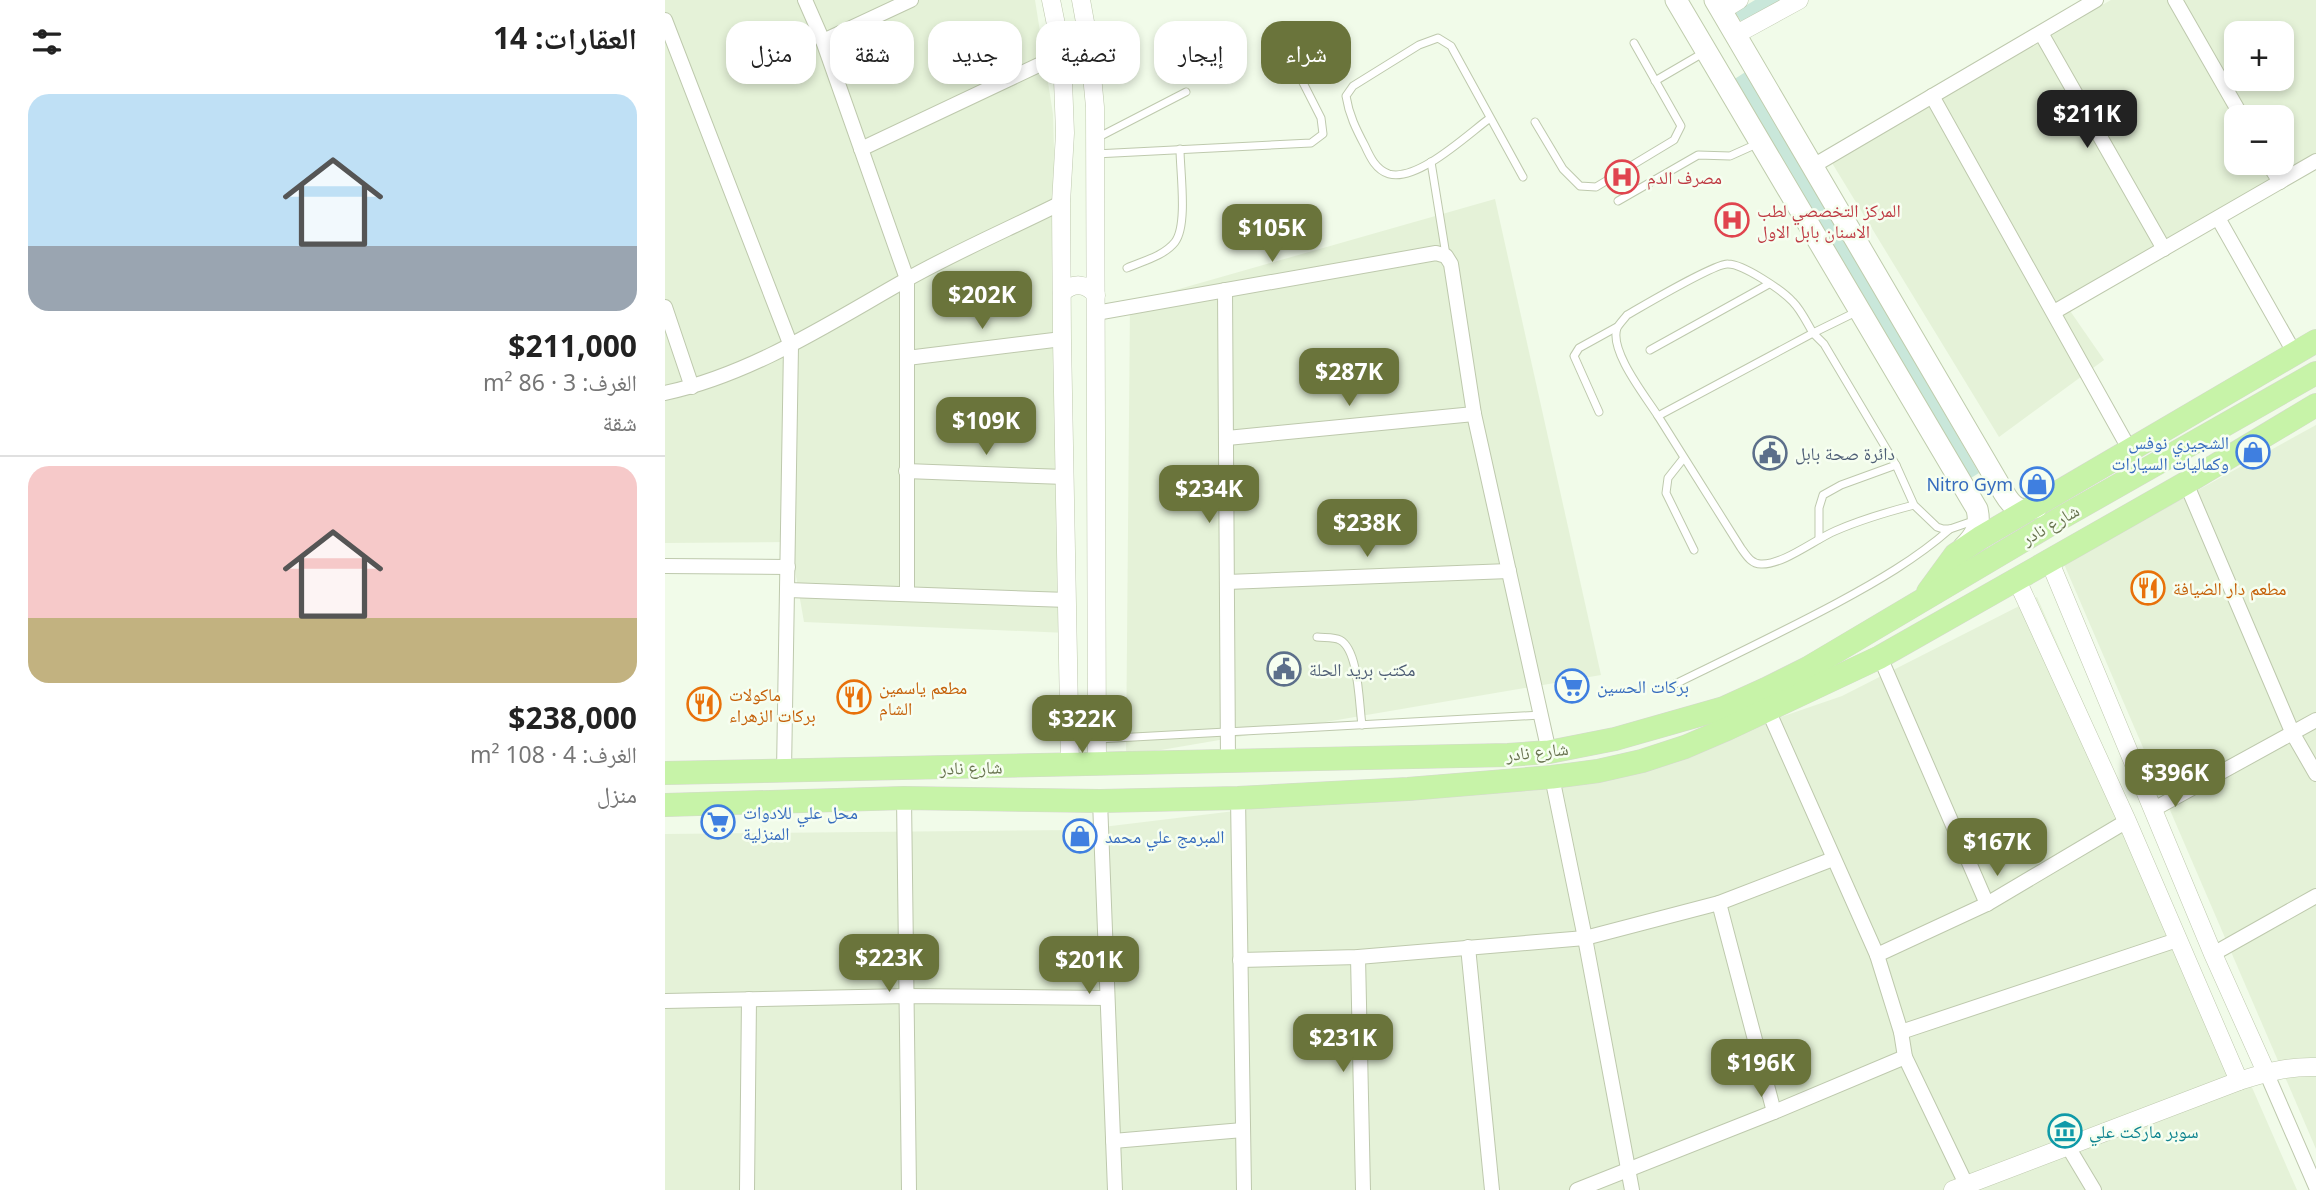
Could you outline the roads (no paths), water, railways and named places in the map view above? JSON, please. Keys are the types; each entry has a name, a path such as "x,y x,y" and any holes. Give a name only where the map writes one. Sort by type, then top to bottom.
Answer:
{"main road":[{"path":"1676,0 1977,509 1979,527 1973,537 1955,555 1927,593 1908,608"},
{"path":"1725,4 1735,35 2010,503 2023,511 2037,507"},
{"path":"1955,555 2316,341"},
{"name":"شارع نادر","path":"665,773 1549,752 1615,739 1724,708 1808,668 2061,517 2316,373"},
{"name":"شارع نادر","path":"665,805 904,798 1100,801 1238,798 1408,789 1598,771 1685,747 1880,657 2186,483 2316,405"},
{"path":"1964,486 1976,495 1986,493 1992,486 1991,471"},
{"path":"1408,789 1402,776 1404,763 1409,757"},
{"path":"1352,758 1358,770 1354,790"}],"street":[{"path":"805,0 823,41 908,279 907,594"},
{"path":"823,41 911,0"},
{"path":"1051,0 1055,21"},
{"path":"1081,0 1089,44 1095,107 1097,764"},
{"path":"1735,35 1799,0"},
{"path":"1813,166 2096,0"},
{"path":"2175,0 2235,105"},
{"path":"665,20 791,346 784,771"},
{"path":"2041,33 2164,249"},
{"path":"861,149 1036,66"},
{"path":"1063,84 1062,339 1070,765"},
{"path":"1932,96 2131,452"},
{"path":"2054,312 2316,161"},
{"path":"2276,175 2280,182"},
{"path":"665,394 692,387 791,346 908,279 1061,203"},
{"path":"2218,218 2295,354"},
{"path":"1096,304 1225,290 1436,253 1446,256 1451,264 1475,414 1549,752"},
{"path":"1062,255 1074,267 1084,268 1096,261"},
{"path":"1062,293 1067,288 1079,285 1088,287 1096,304"},
{"path":"1225,290 1228,761"},
{"path":"665,307 692,387"},
{"path":"907,358 1062,339"},
{"path":"1227,438 1475,414"},
{"path":"906,471 1065,477"},
{"path":"2186,483 2293,734 2316,774"},
{"path":"2049,560 2213,954 2316,1187"},
{"path":"665,566 788,567"},
{"path":"1227,582 1509,571"},
{"path":"2016,578 2127,821 2239,1081"},
{"path":"788,590 1068,600"},
{"path":"1880,657 1987,904"},
{"path":"1768,710 1877,956 1901,1032 1905,1057 1959,1187 2239,1081 2266,1072 2316,1067"},
{"path":"2154,809 2316,720"},
{"path":"1070,729 1083,736 1096,736"},
{"path":"1552,777 1632,1190"},
{"path":"904,798 909,1190"},
{"path":"1238,798 1244,1190"},
{"path":"1100,801 1115,1190"},
{"path":"1877,956 1987,904 2127,821"},
{"path":"2134,840 2161,827"},
{"path":"1240,960 1358,957 1585,938 1719,903 1833,859"},
{"path":"2213,954 2316,896"},
{"path":"1719,903 1774,1112"},
{"path":"1901,1032 2177,940"},
{"path":"1468,947 1492,1190"},
{"path":"1358,957 1363,1190"},
{"path":"665,1000 907,996 1107,998"},
{"path":"747,1190 749,999"},
{"path":"1577,1190 1905,1057"},
{"path":"1113,1141 1243,1130"},
{"path":"2067,1145 2094,1190"}],"lane":[{"path":"1490,118 1431,162 1407,174 1388,174 1373,162 1349,114 1346,96 1353,86 1438,37 1451,46 1523,177"},
{"path":"1535,122 1563,169 1580,186 1596,187 1674,140 1681,126 1634,43"},
{"path":"1655,81 1706,51"},
{"path":"1095,146 1180,149 1311,143 1323,134 1321,118 1304,84"},
{"path":"1095,146 1186,92"},
{"path":"1618,201 1698,155 1730,156 1760,142"},
{"path":"1127,268 1160,255 1175,242 1182,229 1180,149"},
{"path":"1431,162 1446,256"},
{"path":"1599,412 1574,356 1579,348 1617,327 1627,315 1726,263 1739,267 1793,302 1823,344 1896,465 1914,505 1937,527 1950,529"},
{"path":"1650,350 1769,284"},
{"path":"1658,416 1860,310"},
{"path":"1617,327 1615,342 1622,358 1683,459 1749,560 1756,564 1776,561 1819,539 1879,515 1914,505"},
{"path":"1683,459 1668,478 1666,493 1694,550"},
{"path":"1819,539 1819,508 1823,495 1841,485 1896,465"},
{"path":"1667,688 1859,591 1919,555 1950,529 1979,518"},
{"path":"1318,637 1339,640 1349,647 1355,664 1362,725"},
{"path":"1096,736 1541,715"}],"place":[{"name":"مصرف الدم","path":"1622,177"},
{"name":"المركز التخصصي لطب الاسنان بابل الاول","path":"1732,220"},
{"name":"الشجيري نوفس وكماليات السيارات","path":"2253,452"},
{"name":"دائرة صحة بابل","path":"1770,453"},
{"name":"Nitro Gym","path":"2037,484"},
{"name":"مطعم دار الضيافة","path":"2148,588"},
{"name":"مكتب بريد الحلة","path":"1284,669"},
{"name":"بركات الحسين","path":"1572,686"},
{"name":"مطعم ياسمين الشام","path":"854,697"},
{"name":"ماكولات بركات الزهراء","path":"704,704"},
{"name":"محل علي للادوات المنزلية","path":"718,822"},
{"name":"المبرمج علي محمد","path":"1080,836"},
{"name":"سوبر ماركت علي","path":"2065,1131"}]}
